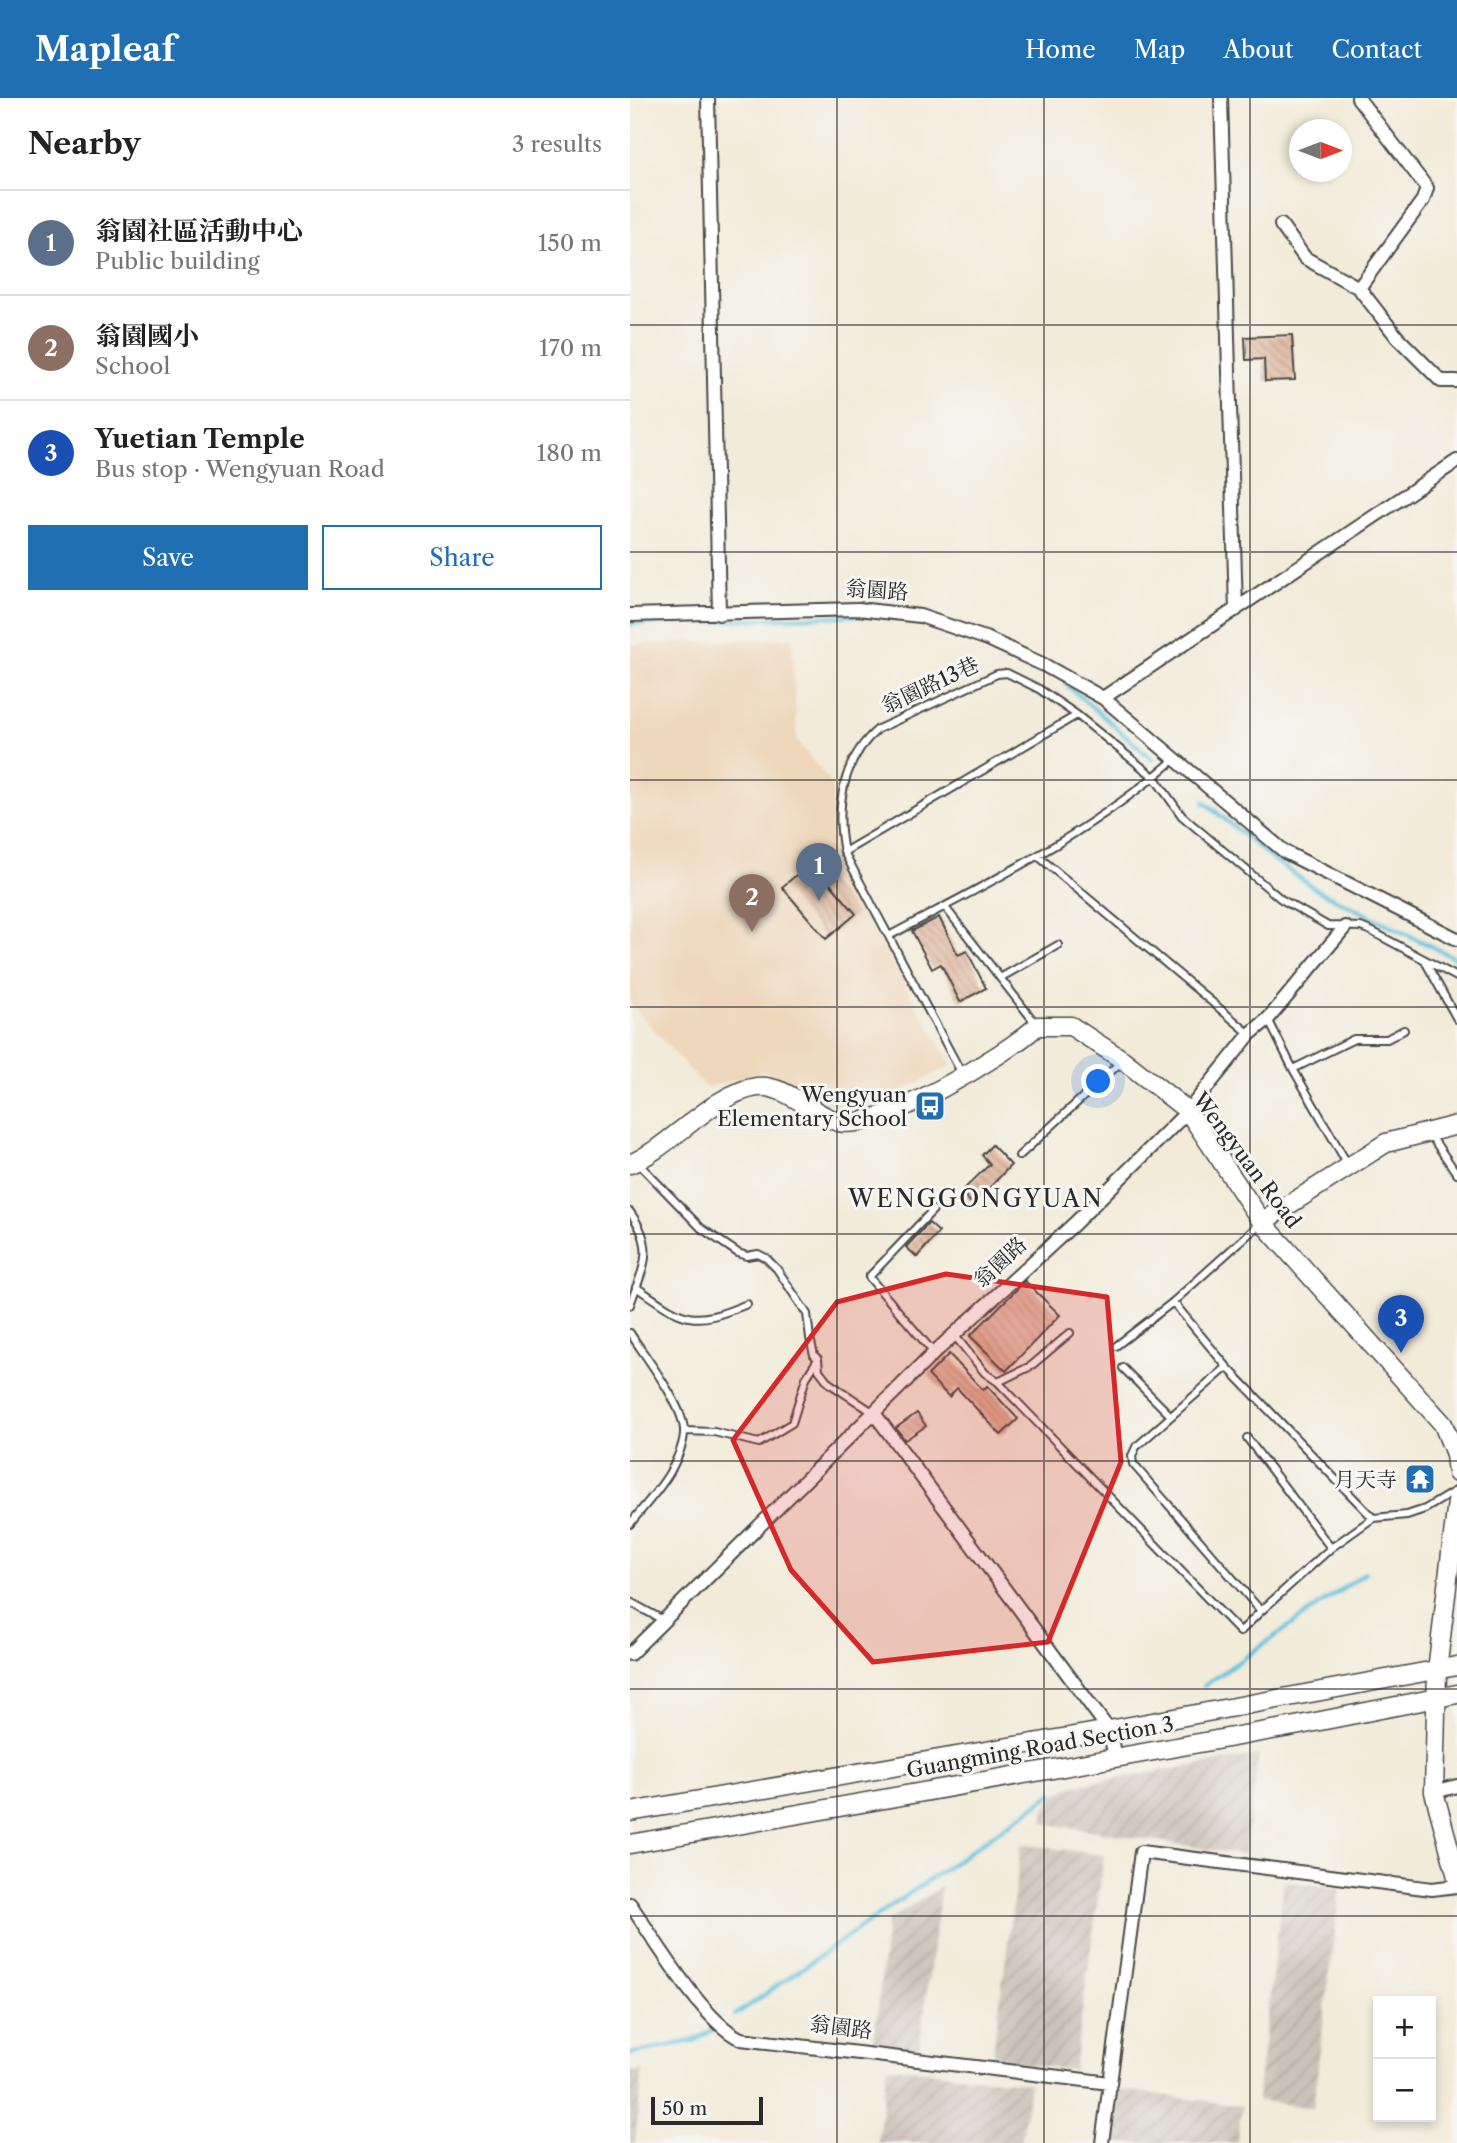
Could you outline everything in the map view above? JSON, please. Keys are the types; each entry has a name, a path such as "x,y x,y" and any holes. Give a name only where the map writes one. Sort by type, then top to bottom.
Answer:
{"street":[{"path":"708,98 719,614"},
{"path":"1221,98 1236,610"},
{"path":"1358,98 1427,188 1423,200 1359,288"},
{"path":"1281,225 1305,258 1359,288 1397,337 1441,381 1457,381"},
{"path":"1103,698 1457,461"},
{"name":"翁園路","path":"630,615 858,609 920,616 988,639 1044,665 1103,698 1284,852 1457,939"},
{"name":"翁園路","path":"630,1654 934,1353 1074,1224 1188,1111 1250,1034 1268,1019 1345,927"},
{"path":"633,1163 722,1102 759,1086 777,1089 839,1122 855,1123 877,1118 963,1076 1025,1037 1037,1026"},
{"name":"Wengyuan Road","path":"1037,1026 1071,1026 1123,1060 1188,1111 1262,1222 1443,1424 1455,1454 1457,1473"},
{"path":"1262,1222 1386,1143 1457,1125"},
{"path":"874,1413 1109,1730 1115,1757"},
{"path":"1457,1502 1437,1671 1434,1792 1457,1877"},
{"name":"Guangming Road Section 3","path":"630,1812 1109,1730 1457,1666"},
{"name":"Guangming Road Section 3","path":"630,1844 1457,1694"},
{"path":"1434,1792 1457,1786"},
{"path":"1102,2143 1142,1852 1432,1889 1457,1886"},
{"name":"翁園路","path":"630,1904 706,2011 728,2033 741,2039 1110,2083"}],"lane":[{"name":"翁園路13巷","path":"963,1076 844,852 839,808 843,783 863,743 878,729 989,676 1007,673 1039,689 1077,715 1154,777 1182,816 1281,899 1328,926 1361,927 1373,932 1457,977"},
{"path":"844,852 1077,715"},
{"path":"889,936 1039,857 1136,793 1175,759"},
{"path":"1039,857 1250,1034"},
{"path":"945,907 1037,1026"},
{"path":"1000,978 1058,945"},
{"path":"1425,961 1457,1019"},
{"path":"1268,1019 1293,1069 1348,1165"},
{"path":"1293,1069 1354,1039 1387,1039 1404,1030"},
{"path":"1019,1156 1123,1060"},
{"path":"1428,1131 1457,1174"},
{"path":"633,1163 701,1228 738,1253 747,1256 758,1254 766,1258 777,1269 807,1314 819,1370 829,1383 874,1413"},
{"path":"933,1210 869,1277 934,1353"},
{"path":"630,1212 641,1227 647,1250 630,1305"},
{"path":"1116,1346 1173,1302 1262,1222"},
{"path":"636,1287 682,1317 701,1319 724,1314 747,1304"},
{"path":"1173,1302 1227,1367 1373,1518"},
{"path":"630,1333 677,1406 683,1419 684,1431 670,1473 630,1524"},
{"path":"998,1382 1031,1366 1070,1333"},
{"path":"955,1336 985,1373 998,1382 1240,1632 1331,1548 1373,1518 1407,1515 1425,1509 1457,1490"},
{"path":"684,1431 715,1432 759,1443 792,1423 806,1378 818,1360"},
{"path":"1227,1367 1136,1447 1132,1456 1133,1464 1261,1611"},
{"path":"1123,1368 1170,1416"},
{"path":"1247,1438 1331,1548"},
{"path":"630,1602 663,1620"}],"highlighted area":[{"path":"946,1274 1107,1297 1121,1462 1048,1642 873,1662 791,1570 733,1440 837,1302"}],"shaded area":[{"path":"792,638 797,741 832,784 832,861 952,1065 889,1098 845,1112 765,1071 706,1088 630,1003 630,645"},
{"path":"1259,1755 1244,1855 1044,1823 1044,1811 1055,1795 1071,1786"},
{"path":"1021,1844 1104,1855 1074,2070 992,2060"},
{"path":"1284,1881 1340,1888 1313,2108 1257,2100"},
{"path":"941,1886 919,2051 874,2045 887,1922"},
{"path":"887,2066 1030,2084 1021,2143 878,2143"},
{"path":"643,2070 635,2143 630,2143 630,2073"},
{"path":"1115,2089 1242,2106 1237,2143 1108,2143"}],"building":[{"path":"1292,335 1295,380 1265,381 1264,359 1246,360 1245,337"},
{"path":"812,862 856,914 826,939 782,887"},
{"path":"939,917 958,955 967,951 986,988 960,1002 941,964 932,969 912,931"},
{"path":"992,1145 1011,1165 973,1205 961,1192 990,1164 982,1155"},
{"path":"929,1223 939,1232 917,1257 906,1247"},
{"path":"1025,1281 1060,1315 1006,1371 970,1336"},
{"path":"949,1354 983,1390 987,1386 1018,1419 1001,1435 957,1388 949,1397 928,1375"},
{"path":"917,1413 926,1426 905,1440 896,1428"}],"waterway":[{"path":"630,624 867,615"},
{"path":"1066,684 1152,759"},
{"path":"1204,802 1274,860 1317,890 1457,959"},
{"path":"1204,1686 1365,1573"},
{"path":"735,2015 1052,1794"},
{"path":"630,2054 696,2040 712,2030"}],"place":[{"name":"翁園社區活動中心","path":"819,901"},
{"name":"翁園國小","path":"752,932"},
{"name":"Wengyuan Elementary School","path":"930,1106"},
{"name":"Yuetian Temple","path":"1401,1353"},
{"name":"月天寺","path":"1420,1479"}],"district":[{"name":"WENGGONGYUAN","path":"976,1198"}]}
